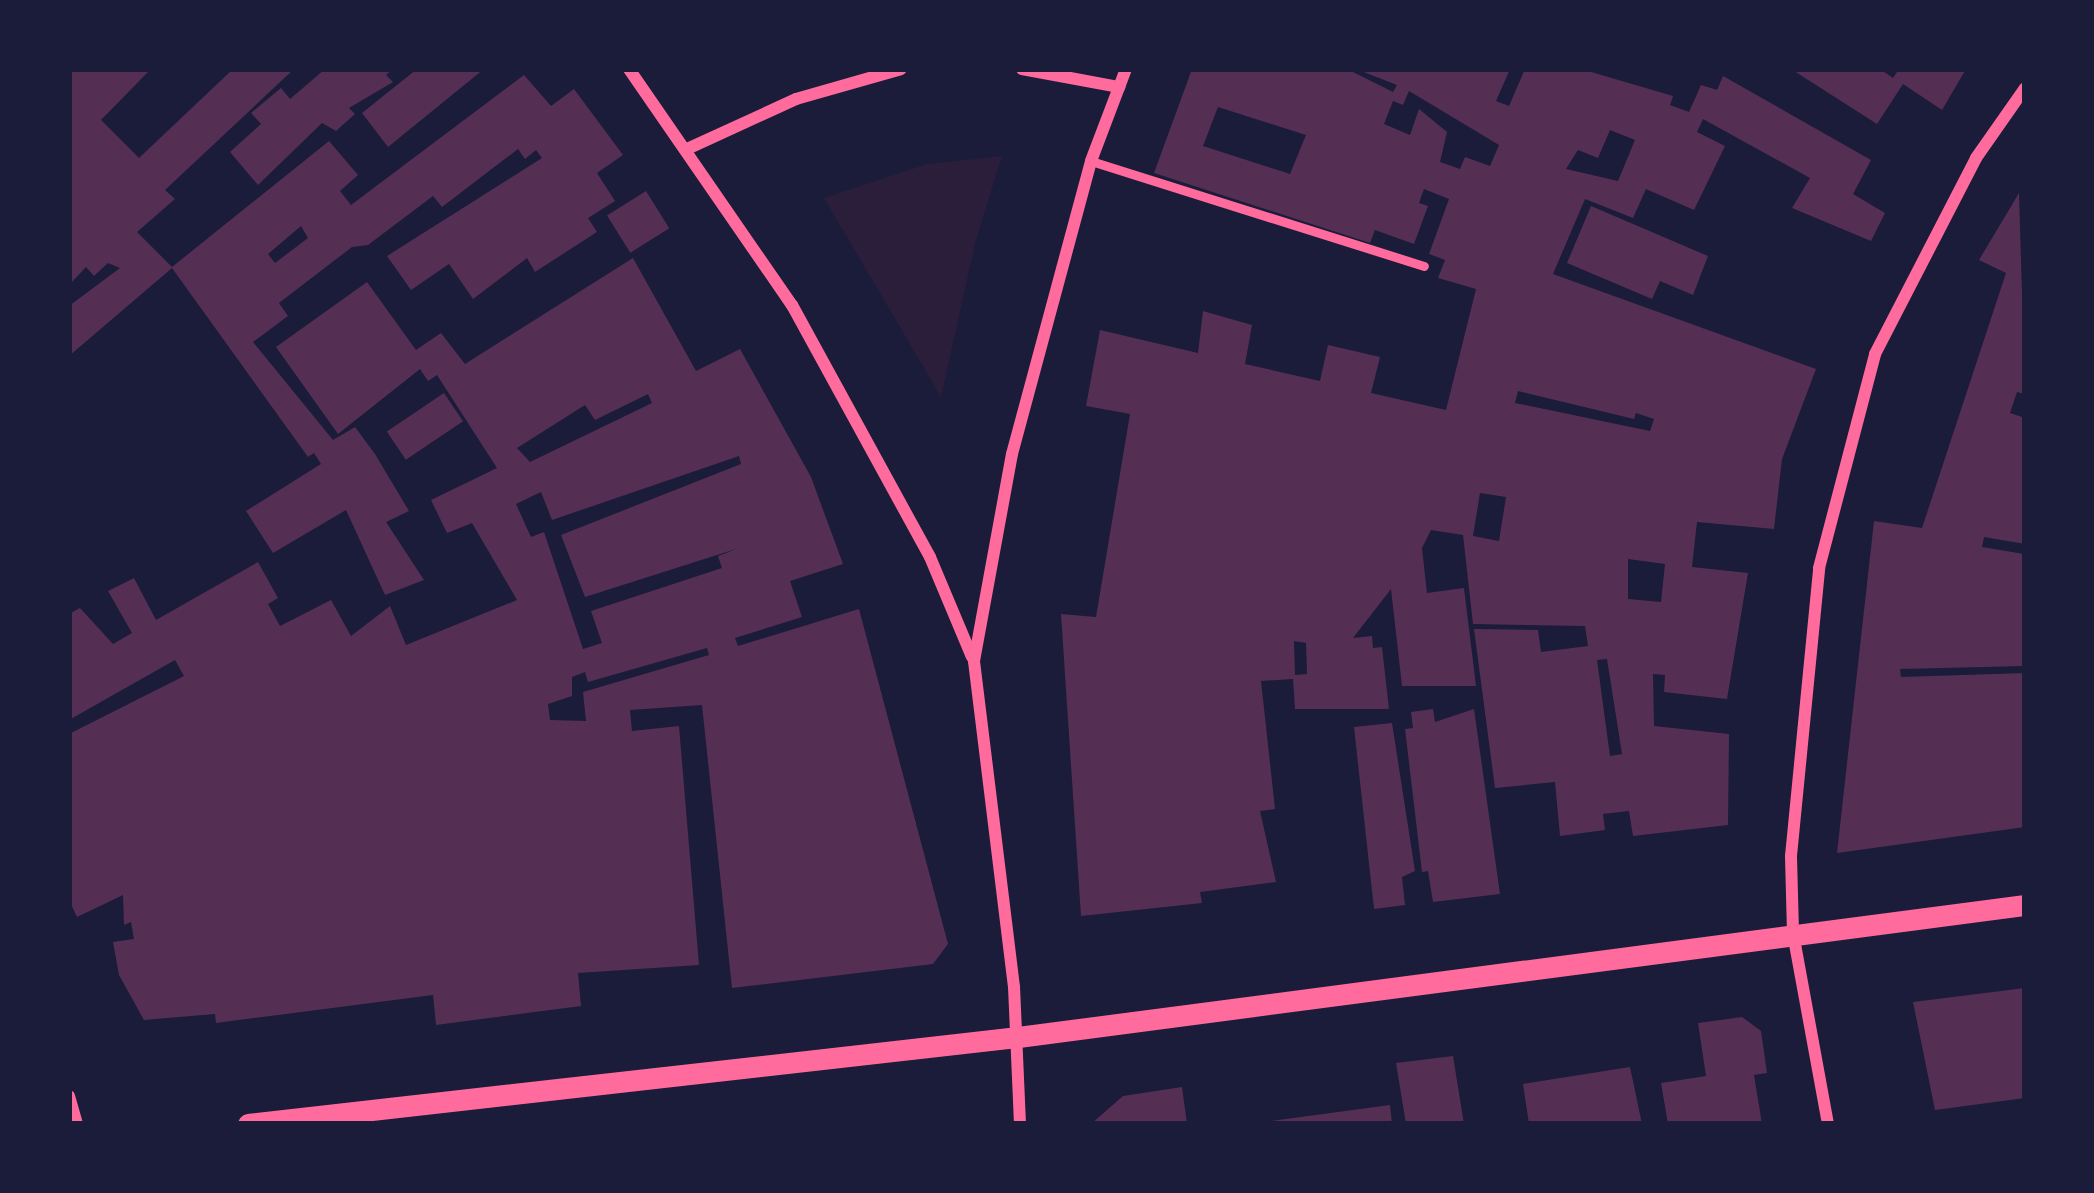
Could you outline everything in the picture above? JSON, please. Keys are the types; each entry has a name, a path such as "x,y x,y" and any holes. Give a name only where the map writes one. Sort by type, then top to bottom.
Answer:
{"street":[{"path":"629,69 791,305 867,438 974,661"},
{"path":"687,149 796,99 901,69"},
{"path":"1022,69 1119,87"},
{"path":"1020,1124 1018,1037 974,661 1012,454 1091,161 1126,69"},
{"path":"1828,1124 1793,933 1791,844 1809,660 1838,476 1875,354 1976,158 2025,88"},
{"path":"248,1124 1018,1037 2025,904"},
{"path":"69,1096 77,1124"}],"lane":[{"path":"1091,161 1424,266"}],"shaded area":[{"path":"1002,156 976,240 941,397 824,198 927,164"}],"building":[{"path":"69,69 151,69 101,120 139,158 233,69 294,69 165,190 175,199 137,232 172,267 329,141 358,175 340,191 351,205 524,75 551,106 574,89 623,155 597,173 615,201 588,218 597,232 535,272 527,258 473,299 449,264 411,290 387,256 542,158 536,150 525,159 518,149 442,207 433,196 368,245 352,247 279,303 288,316 253,342 333,440 355,427 409,511 386,522 424,580 385,595 346,510 273,553 246,511 321,464 314,453 308,457 172,268 69,356 69,306 120,268 108,263 94,276 86,267 69,285","holes":["301,226 308,238 275,263 268,254"]},
{"path":"325,69 393,69 386,75 393,82 349,108 355,114 336,131 322,123 258,185 230,152 261,124 251,113 281,88 290,99"},
{"path":"417,69 484,69 388,147 362,113"},
{"path":"1192,69 1347,69 1393,92 1397,85 1356,69 1510,69 1496,101 1509,106 1525,69 1581,69 1673,96 1670,105 1689,112 1701,85 1717,90 1723,76 1871,160 1853,194 1885,213 1871,241 1792,208 1810,178 1703,119 1697,132 1725,146 1694,210 1646,189 1633,218 1585,199 1553,274 1816,369 1782,459 1774,529 1697,522 1692,567 1748,573 1727,699 1664,692 1665,675 1653,674 1654,726 1729,734 1728,825 1633,836 1629,811 1603,814 1605,830 1560,836 1555,782 1495,788 1474,629 1538,630 1541,652 1588,646 1585,626 1473,624 1463,535 1431,530 1422,548 1427,593 1464,588 1476,686 1402,686 1391,589 1353,638 1372,636 1373,648 1382,647 1389,709 1295,709 1293,679 1261,681 1275,809 1260,811 1276,882 1200,892 1202,903 1081,916 1061,614 1096,617 1130,414 1086,406 1100,330 1198,353 1203,311 1252,325 1245,364 1320,381 1328,345 1380,357 1371,393 1446,410 1476,289 1438,278 1445,260 1429,254 1449,199 1424,189 1419,203 1428,206 1414,244 1375,230 1370,243 1154,173","holes":["1409,91 1499,145 1490,166 1465,157 1460,169 1440,162 1447,132 1419,109 1410,135 1384,124 1393,101 1403,105","1218,107 1306,135 1290,174 1203,146","1610,130 1635,140 1618,181 1566,169 1578,150 1598,158","1518,391 1634,419 1636,413 1654,419 1650,431 1515,403","1480,493 1506,497 1499,541 1473,536","1628,559 1665,564 1661,602 1628,599","1294,641 1306,643 1307,674 1295,675","1607,659 1622,754 1610,756 1597,660"]},
{"path":"1791,69 1880,69 1893,78 1899,69 1966,69 1942,110 1903,84 1877,124"},
{"path":"646,191 669,228 630,253 607,215"},
{"path":"2019,193 2025,394 2017,392 2010,413 2025,418 2025,544 1984,537 1982,547 2024,554 2025,666 1900,669 1901,677 2025,673 2025,827 1837,853 1874,521 1922,528 2006,273 1979,260"},
{"path":"1591,206 1708,256 1693,295 1660,281 1652,299 1567,263"},
{"path":"633,258 696,371 740,349 811,477 843,564 790,581 802,617 735,638 738,646 859,609 948,944 933,964 732,988 702,705 630,710 632,731 679,726 699,965 578,973 581,1006 436,1025 433,995 216,1023 215,1014 144,1020 119,975 113,942 134,939 131,922 124,925 123,895 77,917 69,900 69,734 184,676 175,660 69,720 69,614 80,608 113,644 132,633 108,591 134,578 156,620 258,562 278,598 268,604 280,626 331,600 351,636 390,606 406,645 517,600 472,523 447,533 431,500 497,468 437,375 428,381 420,369 338,434 276,347 367,282 416,350 441,333 465,364","holes":["648,394 652,403 530,462 517,448 585,405 595,420","739,456 741,464 561,535 585,597 739,548 718,556 722,568 591,611 602,643 583,649 544,532 531,537 516,504 541,492 552,520","707,648 709,655 583,692 586,721 550,720 548,704 572,696 572,677 585,672 588,682"]},
{"path":"444,393 463,421 406,460 387,432"},
{"path":"1433,709 1435,722 1474,709 1500,894 1433,902 1428,871 1422,872 1405,729 1413,728 1411,712"},
{"path":"1392,723 1415,871 1402,877 1405,905 1374,909 1354,727"},
{"path":"2025,988 2025,1098 1935,1110 1913,1002"},
{"path":"1742,1017 1761,1031 1767,1073 1754,1075 1762,1124 1668,1124 1661,1083 1706,1076 1698,1023"},
{"path":"1453,1056 1464,1124 1406,1124 1396,1063"},
{"path":"1630,1067 1642,1124 1529,1124 1523,1084"},
{"path":"1182,1087 1187,1124 1091,1124 1123,1096"},
{"path":"1390,1105 1392,1124 1271,1124 1271,1121"}]}
